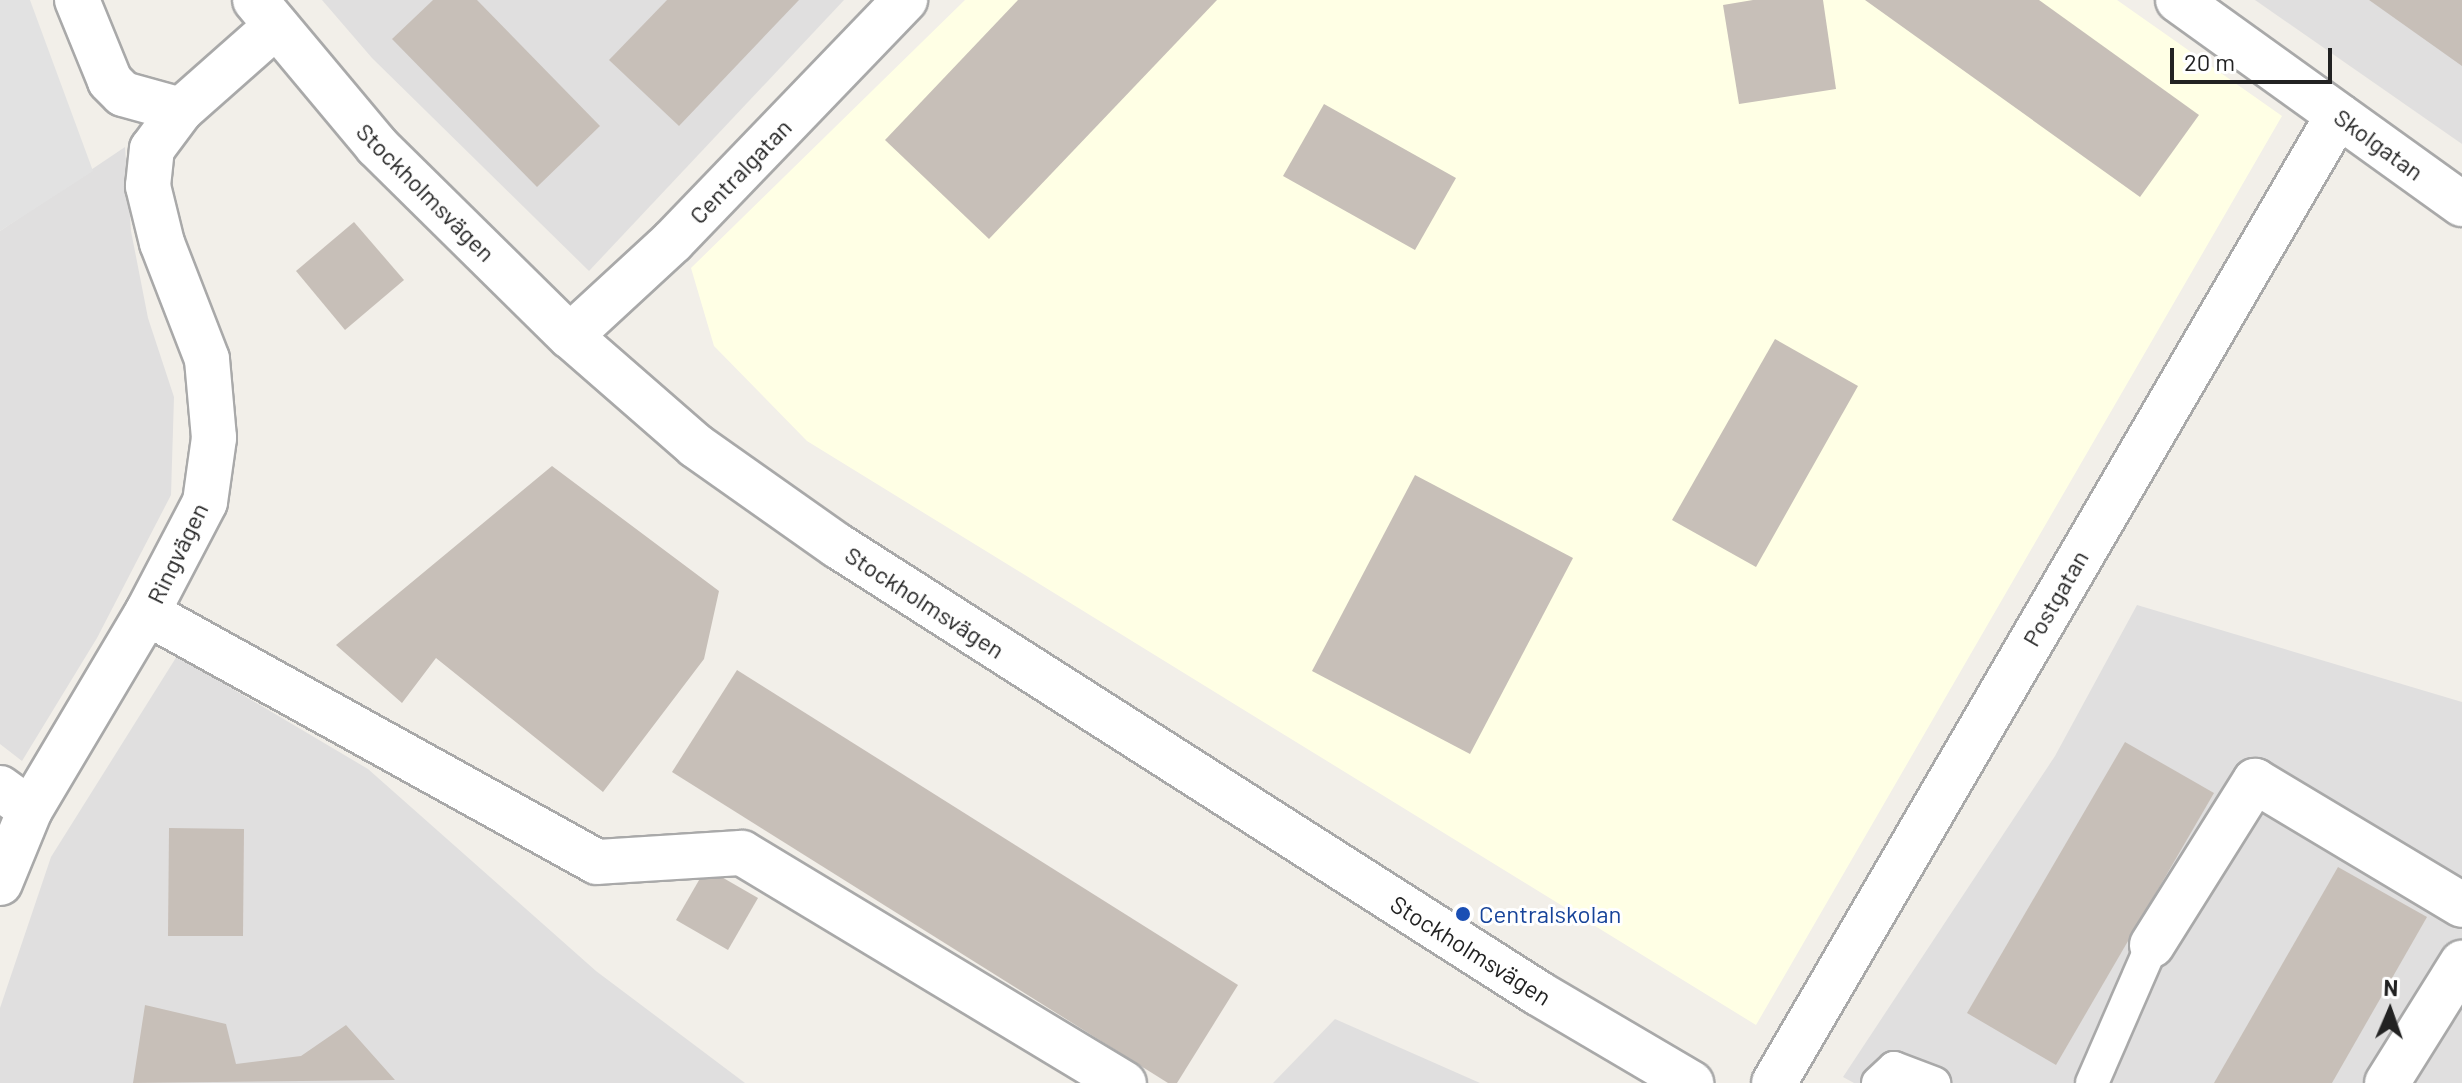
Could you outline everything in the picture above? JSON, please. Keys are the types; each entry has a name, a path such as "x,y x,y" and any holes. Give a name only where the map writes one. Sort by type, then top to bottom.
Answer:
{"street":[{"path":"77,0 110,81 123,94 181,110"},
{"name":"Centralgatan","path":"570,336 673,241 905,0"},
{"name":"Skolgatan","path":"2178,0 2462,204"},
{"name":"Ringvägen","path":"0,883 15,799 147,613 205,502 214,438 207,359 162,243 148,186 152,149 181,110 266,13"},
{"name":"Stockholmsvägen","path":"266,13 377,146 570,336 696,446 838,546 1538,993 1691,1083"},
{"name":"Postgatan","path":"1774,1083 2338,115"},
{"path":"147,613 597,862 742,853 1124,1083"},
{"path":"2152,945 2255,781 2462,905"},
{"path":"2387,1083 2462,963"}],"lane":[{"path":"2092,1083 2152,945"},
{"path":"1878,1083 1894,1068 1934,1083"}],"shaded area":[{"path":"0,0 30,0 93,171 0,231"},
{"path":"322,0 844,0 589,271 372,58"},
{"path":"965,0 2117,0 2282,116 1756,1025 807,441 714,346 691,268"},
{"path":"2255,0 2462,0 2462,144"},
{"path":"125,147 131,231 148,318 174,397 171,495 97,638 22,761 0,744 0,231"},
{"path":"2137,605 2462,702 2462,1083 1854,1083 1843,1077 2055,756"},
{"path":"177,656 368,769 596,971 745,1083 0,1083 0,1008 51,857"},
{"path":"1335,1019 1480,1083 1273,1083"}],"building":[{"path":"433,0 477,0 600,126 537,187 392,39"},
{"path":"667,0 799,0 679,126 609,60"},
{"path":"1018,0 1217,0 989,239 885,140"},
{"path":"1753,0 1823,0 1836,89 1739,104 1723,5"},
{"path":"1865,0 2039,0 2199,115 2140,197"},
{"path":"2369,0 2462,0 2462,66"},
{"path":"1324,104 1456,178 1415,250 1283,176"},
{"path":"354,222 404,280 345,330 296,271"},
{"path":"1775,339 1858,386 1756,567 1672,520"},
{"path":"552,466 719,591 704,659 603,792 436,658 402,703 336,645"},
{"path":"1415,475 1573,558 1470,754 1312,671"},
{"path":"737,670 1238,985 1177,1083 1168,1083 672,772"},
{"path":"2125,742 2214,793 2056,1065 1967,1013"},
{"path":"169,828 244,829 243,936 168,936"},
{"path":"2338,867 2427,917 2332,1083 2214,1083"},
{"path":"706,868 758,898 728,950 676,920"},
{"path":"145,1005 226,1024 236,1064 301,1056 346,1025 395,1080 133,1083"}],"place":[{"name":"Centralskolan","path":"1463,914"}]}
